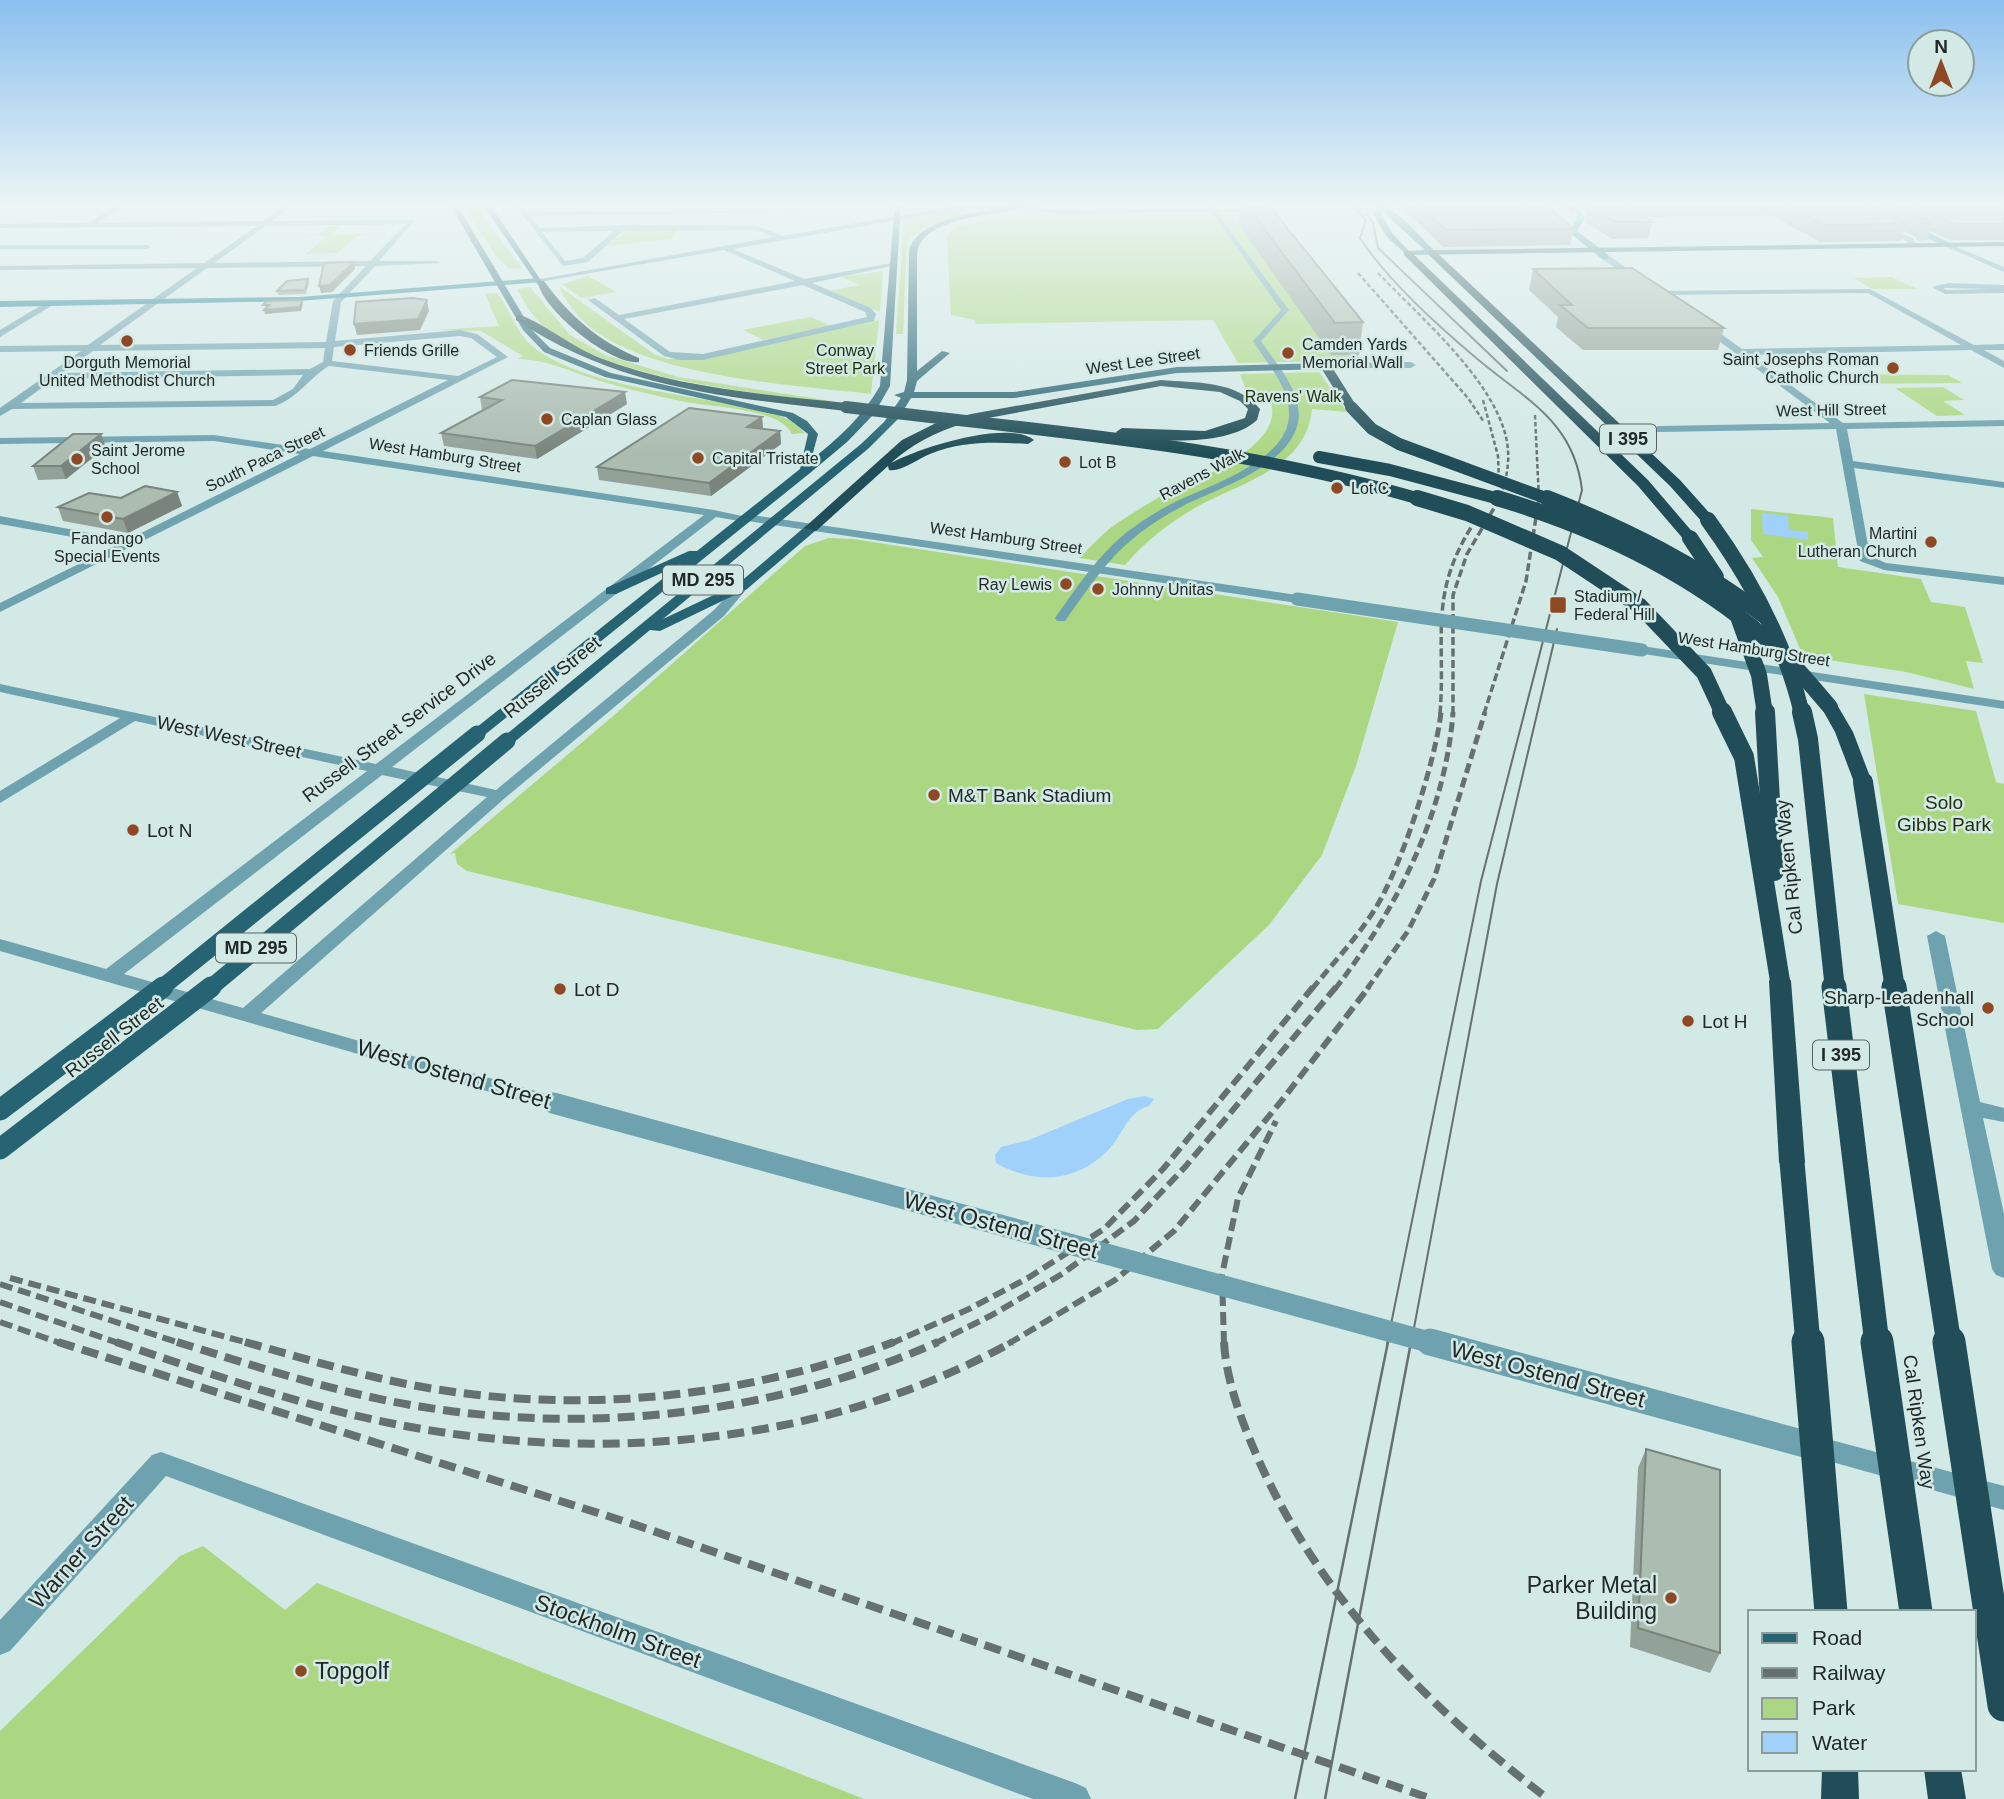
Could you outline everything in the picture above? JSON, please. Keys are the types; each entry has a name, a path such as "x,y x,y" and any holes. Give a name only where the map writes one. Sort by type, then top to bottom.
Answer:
{"highway":[{"path":"543,287 560,311 579,330 624,356 713,379 846,403 1243,456 1313,469 1478,517 1578,565 1638,606 1669,632 1706,672 1734,723 1744,757 1780,981"},
{"name":"Cal Ripken Way","path":"1442,287 1616,456 1677,520 1724,590 1745,631 1763,692 1792,1162 1831,1610"},
{"name":"Cal Ripken Way","path":"1470,287 1675,483 1708,520 1751,579 1776,631 1797,689 1808,739 1881,1387 1916,1610"},
{"path":"520,318 555,342 624,370 697,388 1122,432 1375,467 1456,486 1563,520 1653,561 1714,597 1779,648 1830,707"},
{"path":"1326,366 1351,407 1372,429 1399,444 1618,527 1711,575 1755,607 1782,633 1815,676 1844,732 1863,782 2004,1705"},
{"path":"811,527 906,443 938,427 1010,409 1135,386 1173,383 1235,393 1251,403 1254,414 1244,424 1210,433 1122,432"},
{"path":"840,503 906,459 932,447 975,440 1028,440 1228,463 1393,491"},
{"path":"1840,1771 1840,1799"},
{"path":"1942,1771 1947,1799"}],"main road":[{"path":"0,304 340,297 466,287"},
{"path":"504,287 527,330 547,349 576,364 653,387 769,408 796,418 813,434 805,461 806,471"},
{"name":"Russell Street","path":"0,1110 167,984 806,471 852,431 881,395 887,369 891,287"},
{"name":"Russell Street","path":"0,1149 204,993 865,446 889,422 908,395 912,380 913,287"},
{"path":"912,380 945,353"},
{"name":"West Lee Street","path":"881,395 1014,396 1177,370 1326,366"},
{"path":"633,638 743,586 811,527"},
{"path":"611,592 712,545"}],"street":[{"path":"0,413 177,287"},
{"path":"327,363 328,344 340,297 350,287"},
{"path":"617,318 777,287"},
{"path":"592,300 667,354 684,357 703,357 869,320 872,314 868,310 814,287"},
{"path":"1269,287 1278,299 1292,299"},
{"path":"1650,287 1673,303"},
{"path":"1924,290 1943,292 2004,288"},
{"path":"1659,293 1870,291 2004,365"},
{"name":"Ravens Walk","path":"1060,618 1097,569 1142,527 1175,506 1246,472 1283,443 1293,424 1294,407 1258,341 1285,310 1278,299"},
{"path":"0,334 50,303"},
{"path":"1697,321 1841,426 1864,558 1884,566 2004,581"},
{"name":"South Paca Street","path":"0,608 503,357 466,333 328,344"},
{"path":"0,349 328,344"},
{"path":"1741,352 2004,347"},
{"path":"10,406 275,403 296,391 312,372 327,363 460,379"},
{"name":"West Lee Street","path":"1326,366 1411,365"},
{"path":"52,376 312,372"},
{"path":"13,393 28,393"},
{"name":"West Hill Street","path":"1658,429 2004,423"},
{"name":"West Hamburg Street","path":"0,441 214,438 2004,705"},
{"path":"1848,464 2004,485"},
{"name":"Russell Street Service Drive","path":"111,975 714,513"},
{"path":"0,520 130,544"},
{"path":"247,1014 499,795 719,614 743,586"},
{"name":"West West Street","path":"0,688 499,795"},
{"path":"0,798 134,716"},
{"path":"1936,936 2004,1269"},
{"name":"West Ostend Street","path":"0,945 553,1102 2004,1498"},
{"path":"1973,1108 2004,1115"},
{"name":"Warner Street","path":"0,1641 162,1463"},
{"name":"Stockholm Street","path":"162,1463 1075,1799"}],"green space":[{"path":"530,287 570,335 605,355 678,377 844,403 823,403 727,389 663,376 600,358 573,346 539,322 517,289"},
{"name":"Conway Street Park","path":"560,287 654,354 668,359 708,357 879,320 871,394 754,381 666,363 627,349 595,331 572,308"},
{"path":"566,287 608,287 617,292 581,298"},
{"path":"850,287 882,287 880,312 830,291"},
{"path":"899,287 905,287 903,334 896,334"},
{"path":"950,287 1303,287 1360,358 1238,363 1213,320 976,324 975,320 951,315"},
{"path":"1869,287 1917,289 1872,289"},
{"path":"497,293 526,340 555,361 614,382 773,413 790,420 805,433 792,434 776,420 747,411 655,395 594,379 548,363 517,359 523,356 481,331 436,330 499,326 485,294"},
{"path":"811,317 831,326 763,340 743,330"},
{"name":"Ravens' Walk","path":"1319,372 1347,412 1312,409 1308,429 1286,459 1253,480 1179,518 1151,539 1125,565 1079,558 1114,526 1156,499 1231,462 1264,433 1272,417 1270,400 1258,400 1247,393 1240,374"},
{"path":"1832,374 1948,375 1962,383 1848,384"},
{"path":"1943,387 1964,400 1943,401 1965,415 1937,416 1895,388"},
{"path":"1751,509 1833,518 1838,567 1921,579 1931,602 1965,607 1983,663 1966,661 1974,689 1906,672 1803,656 1778,597 1752,558 1763,557 1751,540"},
{"name":"M&T Bank Stadium","path":"829,538 853,539 1398,622 1356,766 1322,855 1269,925 1158,1029 1137,1030 467,871 457,864 455,853 450,854 612,717 805,546"},
{"name":"Solo Gibbs Park","path":"1864,694 1976,711 1996,782 2004,784 2004,923 1898,904"},
{"name":"Topgolf","path":"203,1546 285,1610 317,1583 864,1799 0,1799 0,1731 180,1556"}],"water":[{"path":"1762,513 1788,516 1789,530 1808,532 1808,540 1763,534"},
{"path":"1145,1096 1154,1099 1149,1106 1136,1113 1110,1148 1098,1160 1084,1168 1056,1177 1041,1177 1026,1175 996,1163 995,1155 1001,1147 1029,1140 1128,1099"}],"building":[{"path":"281,287 306,287 305,290 277,291"},
{"path":"1308,287 1335,287 1363,322 1335,323"},
{"path":"1552,287 1661,287 1724,328 1588,328 1560,305 1572,305"},
{"path":"413,298 427,300 418,319 354,324 356,302"},
{"path":"302,300 300,307 264,310 269,305 263,305 267,301"},
{"name":"Caplan Glass","path":"512,380 625,392 535,446 441,433 502,400 480,397"},
{"name":"Capital Tristate","path":"689,408 762,417 747,427 780,431 709,483 597,467"},
{"path":"73,434 101,434 61,466 33,466"},
{"path":"145,486 177,492 123,519 58,507 89,493 121,498"},
{"name":"Parker Metal Building","path":"1646,1449 1720,1470 1720,1653 1638,1628"}],"tram line":[{"path":"1387,1344 1481,881 1582,490 1577,466 1558,428 1528,399 1445,331 1399,287"},
{"path":"1419,287 1507,371"},
{"path":"1411,1344 1497,884 1557,629"},
{"path":"1295,1799 1388,1342"},
{"path":"1325,1799 1411,1342"}],"railway":[{"path":"1370,287 1468,398 1484,422"},
{"path":"1392,287 1452,349 1486,393 1498,415 1506,437 1508,453 1506,477 1499,499"},
{"path":"1483,400 1498,456 1499,482"},
{"path":"1535,415 1539,498"},
{"path":"1484,714 1526,581 1539,498"},
{"path":"1453,712 1453,595 1467,554 1499,499"},
{"path":"1440,714 1444,596 1458,551 1472,526"},
{"path":"1312,989 1361,930 1396,868 1425,785 1441,712"},
{"path":"1335,989 1378,927 1414,859 1440,786 1453,712"},
{"path":"1367,989 1408,931 1434,879 1485,712"},
{"path":"890,1344 969,1309 1028,1278 1104,1229 1163,1169 1313,987"},
{"path":"938,1342 992,1315 1062,1274 1134,1221 1185,1167 1336,987"},
{"path":"1009,1344 1115,1280 1174,1231 1283,1099 1369,987"},
{"path":"1224,1344 1222,1275 1238,1198 1276,1121"},
{"path":"10,1278 252,1344"},
{"path":"0,1284 183,1344"},
{"path":"0,1302 121,1344"},
{"path":"0,1322 63,1344"},
{"path":"58,1342 636,1525 1432,1799"},
{"path":"116,1342 259,1389 368,1419 482,1437 560,1443 638,1443 716,1436 794,1423 869,1403 942,1376 1009,1344"},
{"path":"177,1342 299,1379 392,1402 488,1415 554,1419 685,1412 751,1401 815,1386 938,1342"},
{"path":"245,1342 416,1386 498,1397 556,1400 671,1395 728,1387 840,1360 894,1342"},
{"path":"934,1344 938,1342"},
{"path":"1224,1342 1231,1385 1250,1441 1281,1506 1343,1601 1418,1686 1460,1726 1548,1799"}],"place":[{"name":"Dorguth Memorial United Methodist Church","path":"127,341"},
{"name":"Friends Grille","path":"350,350"},
{"name":"Camden Yards Memorial Wall","path":"1288,353"},
{"name":"Saint Josephs Roman Catholic Church","path":"1893,368"},
{"name":"Caplan Glass","path":"547,419"},
{"name":"Capital Tristate","path":"698,458"},
{"name":"Saint Jerome School","path":"77,459"},
{"name":"Lot B","path":"1065,462"},
{"name":"Lot C","path":"1337,488"},
{"name":"Fandango Special Events","path":"107,517"},
{"name":"Martini Lutheran Church","path":"1931,542"},
{"name":"Ray Lewis","path":"1066,584"},
{"name":"Johnny Unitas","path":"1098,589"},
{"name":"Stadium / Federal Hill","path":"1558,605"},
{"name":"M&T Bank Stadium","path":"934,795"},
{"name":"Lot N","path":"133,830"},
{"name":"Lot D","path":"560,989"},
{"name":"Sharp-Leadenhall School","path":"1988,1008"},
{"name":"Lot H","path":"1688,1021"},
{"name":"Parker Metal Building","path":"1671,1598"},
{"name":"Topgolf","path":"301,1671"}]}
